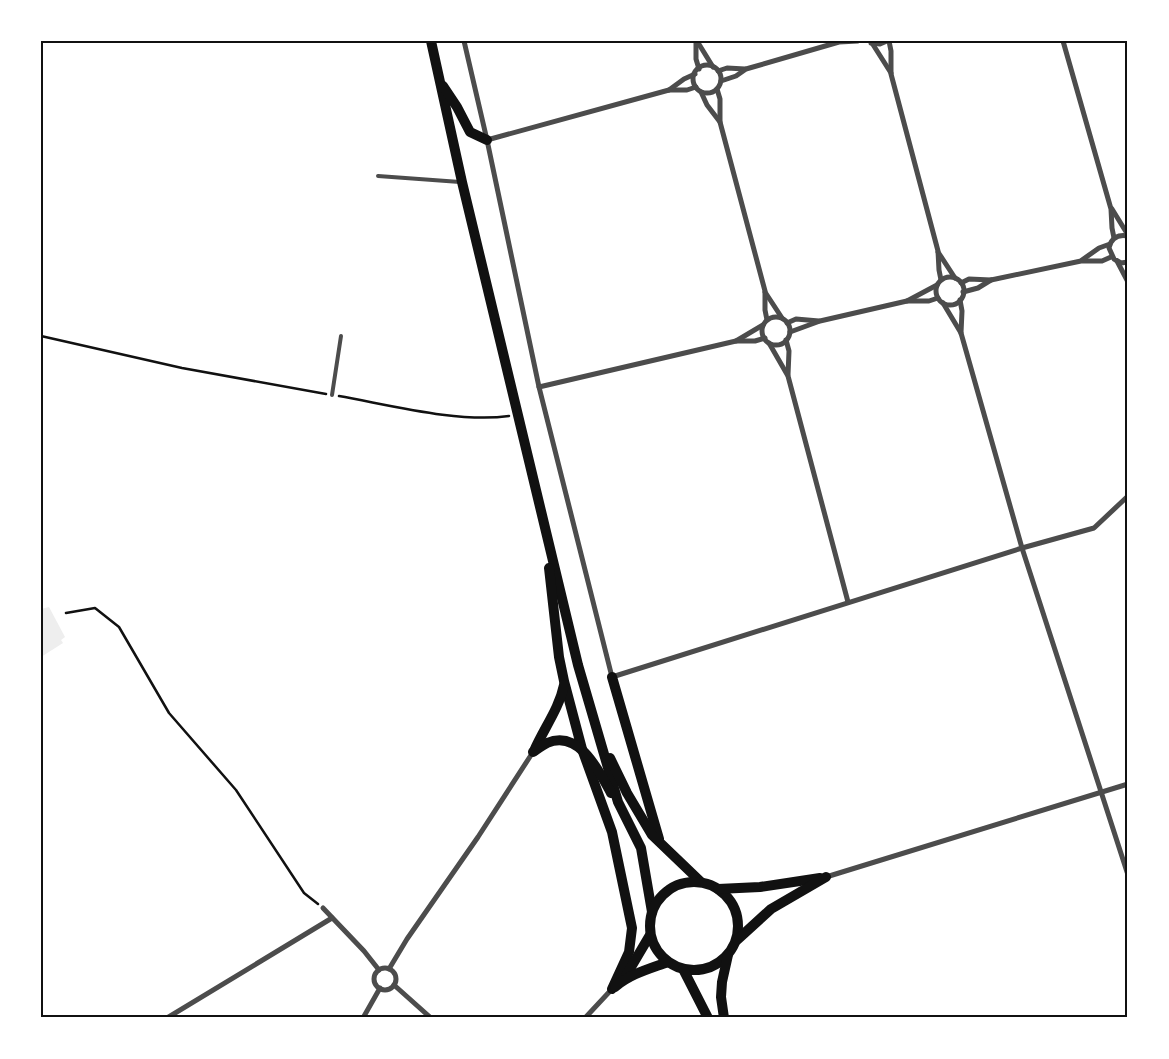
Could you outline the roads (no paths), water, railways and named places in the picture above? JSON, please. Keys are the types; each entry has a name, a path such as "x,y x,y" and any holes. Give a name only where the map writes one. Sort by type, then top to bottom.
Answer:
{"main road":[{"path":"431,41 462,182 578,664 618,802 641,848 652,912"},
{"path":"440,80 470,132 487,140"},
{"path":"543,522 559,657 564,681 582,749 612,832 632,928 628,952 612,990"},
{"path":"612,677 660,843"},
{"path":"534,752 544,729 558,706 564,681"},
{"path":"596,730 627,793 646,826 660,843 701,882 718,889 729,899 736,911 739,925 737,940"},
{"path":"534,752 546,743 556,740 566,741 582,749 597,768 611,795 618,802"},
{"path":"701,882 683,883 671,888 658,901 652,912 650,923 650,935 657,950 668,962 683,969 695,971 708,969 719,964 728,955 737,940 771,909 826,877"},
{"path":"718,889 760,887 826,877"},
{"path":"624,980 650,935"},
{"path":"724,1018 720,997 728,955"},
{"path":"612,990 624,980 648,968 668,962"},
{"path":"683,969 708,1018"}],"street":[{"path":"464,41 487,140 539,387 612,677 1022,548 1094,528 1128,496"},
{"path":"696,41 713,67 718,71 721,81 718,89 720,122 765,291 767,320"},
{"path":"696,41 696,59 699,69"},
{"path":"721,81 736,76 746,69 840,41 858,41"},
{"path":"870,42 880,44 888,41 891,51 891,74 938,251 941,280"},
{"path":"1063,41 1111,209 1114,238"},
{"path":"870,42 891,74"},
{"path":"669,90 684,79 695,74 699,69 706,66 713,67"},
{"path":"718,71 727,68 746,69"},
{"path":"695,74 694,83 696,87 720,122"},
{"path":"487,140 669,90 687,90 696,87"},
{"path":"701,92 710,93 718,89"},
{"path":"1111,209 1128,236"},
{"path":"1128,236 1121,235 1114,238 1109,248 1111,257 1116,261 1128,282"},
{"path":"1081,261 1099,248 1110,244"},
{"path":"938,251 961,283 963,292 960,300 962,311 961,333"},
{"path":"961,283 970,279 991,280 1081,261 1102,261 1111,257"},
{"path":"1116,261 1128,262"},
{"path":"907,301 937,285 941,280 948,277 956,278"},
{"path":"963,292 978,288 991,280"},
{"path":"937,285 936,294 961,333 1022,548 1128,875"},
{"path":"765,291 782,319 787,323 790,332"},
{"path":"770,343 778,344 786,340 790,332 820,321 907,301 929,301 938,298"},
{"path":"943,303 952,304 960,300"},
{"path":"782,319 774,317 767,320 762,330 788,376 848,602"},
{"path":"787,323 796,319 820,321"},
{"path":"736,341 764,325"},
{"path":"539,387 736,341 755,341 765,338"},
{"path":"786,340 789,351 788,376"},
{"path":"389,969 407,938 478,837 534,752"},
{"path":"826,877 1128,784"},
{"path":"323,908 379,970"},
{"path":"167,1018 332,918"},
{"path":"379,970 389,969"},
{"path":"380,988 389,989 394,985 396,976 389,969"},
{"path":"379,970 375,979 380,988"},
{"path":"394,985 430,1018"},
{"path":"363,1018 380,988"},
{"path":"585,1018 612,990"}],"lane":[{"path":"378,176 462,182"},
{"path":"332,395 341,336"}]}
